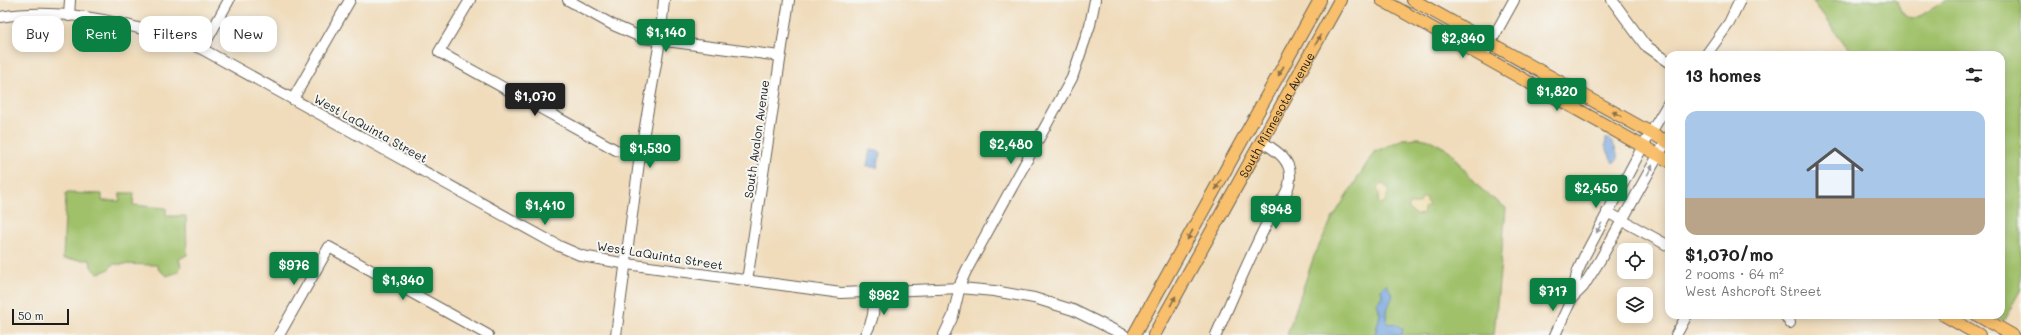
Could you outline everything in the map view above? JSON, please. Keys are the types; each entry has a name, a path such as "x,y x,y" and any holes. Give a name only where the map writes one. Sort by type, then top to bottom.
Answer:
{"main road":[{"name":"South Minnesota Avenue","path":"1134,335 1320,0"},
{"name":"South Minnesota Avenue","path":"1154,335 1340,0"},
{"path":"1382,0 1664,158"},
{"path":"1413,0 1651,133 1665,139"},
{"path":"1951,319 1979,335"},
{"path":"1984,319 2012,335"}],"street":[{"path":"69,16 70,0"},
{"path":"212,31 229,0"},
{"path":"292,99 350,0"},
{"path":"470,0 439,52 616,150 640,155"},
{"path":"568,0 630,34 643,38 780,56"},
{"path":"616,335 627,264 640,155 660,41 664,0"},
{"name":"South Avalon Avenue","path":"747,281 789,0"},
{"path":"944,335 952,316 966,271 1072,78 1090,25 1095,0"},
{"path":"1483,56 1514,0"},
{"path":"1612,0 1645,45 1665,59"},
{"path":"1709,51 1729,23 1740,0"},
{"name":"West LaQuinta Street","path":"0,17 60,14 106,21 139,28"},
{"name":"West LaQuinta Street","path":"207,52 559,246 582,256 627,264 841,293 960,288 994,291 1034,298 1073,310 1124,335"},
{"path":"1555,335 1572,298 1577,273 1584,257 1643,146 1665,109"},
{"path":"1216,335 1269,219 1287,189 1290,177 1287,163 1279,152 1261,141"},
{"path":"1572,298 1584,288 1623,221 1664,158"},
{"path":"1607,212 1665,244"},
{"path":"279,335 329,247 488,335"},
{"path":"865,335 873,321 874,309 872,292"},
{"path":"1676,335 1685,319"}],"green space":[{"path":"1812,0 1896,0 1902,13 1911,19 1922,15 1946,0 2021,0 2021,289 2005,318 2005,51 1850,51"},
{"path":"1419,138 1430,140 1450,151 1485,193 1506,208 1494,335 1287,335 1314,256 1332,219 1374,152 1403,139"},
{"path":"66,193 102,194 102,201 120,201 120,193 134,193 133,205 166,208 166,216 186,216 187,255 179,259 181,266 178,272 167,276 159,270 157,265 113,264 108,270 98,273 91,267 90,260 63,259"}],"sand":[{"path":"1383,184 1389,190 1385,202 1381,204 1378,202 1379,192 1377,190 1378,186"},
{"path":"1423,197 1426,197 1429,206 1424,208 1423,214 1416,215 1409,209 1409,204 1419,204"}],"water":[{"path":"1606,138 1613,144 1617,152 1618,159 1613,163 1605,146"},
{"path":"870,150 881,152 877,168 867,166"},
{"path":"1386,284 1393,295 1386,313 1387,323 1395,324 1403,329 1402,335 1375,335 1380,314 1377,303 1382,296 1381,289"}]}
